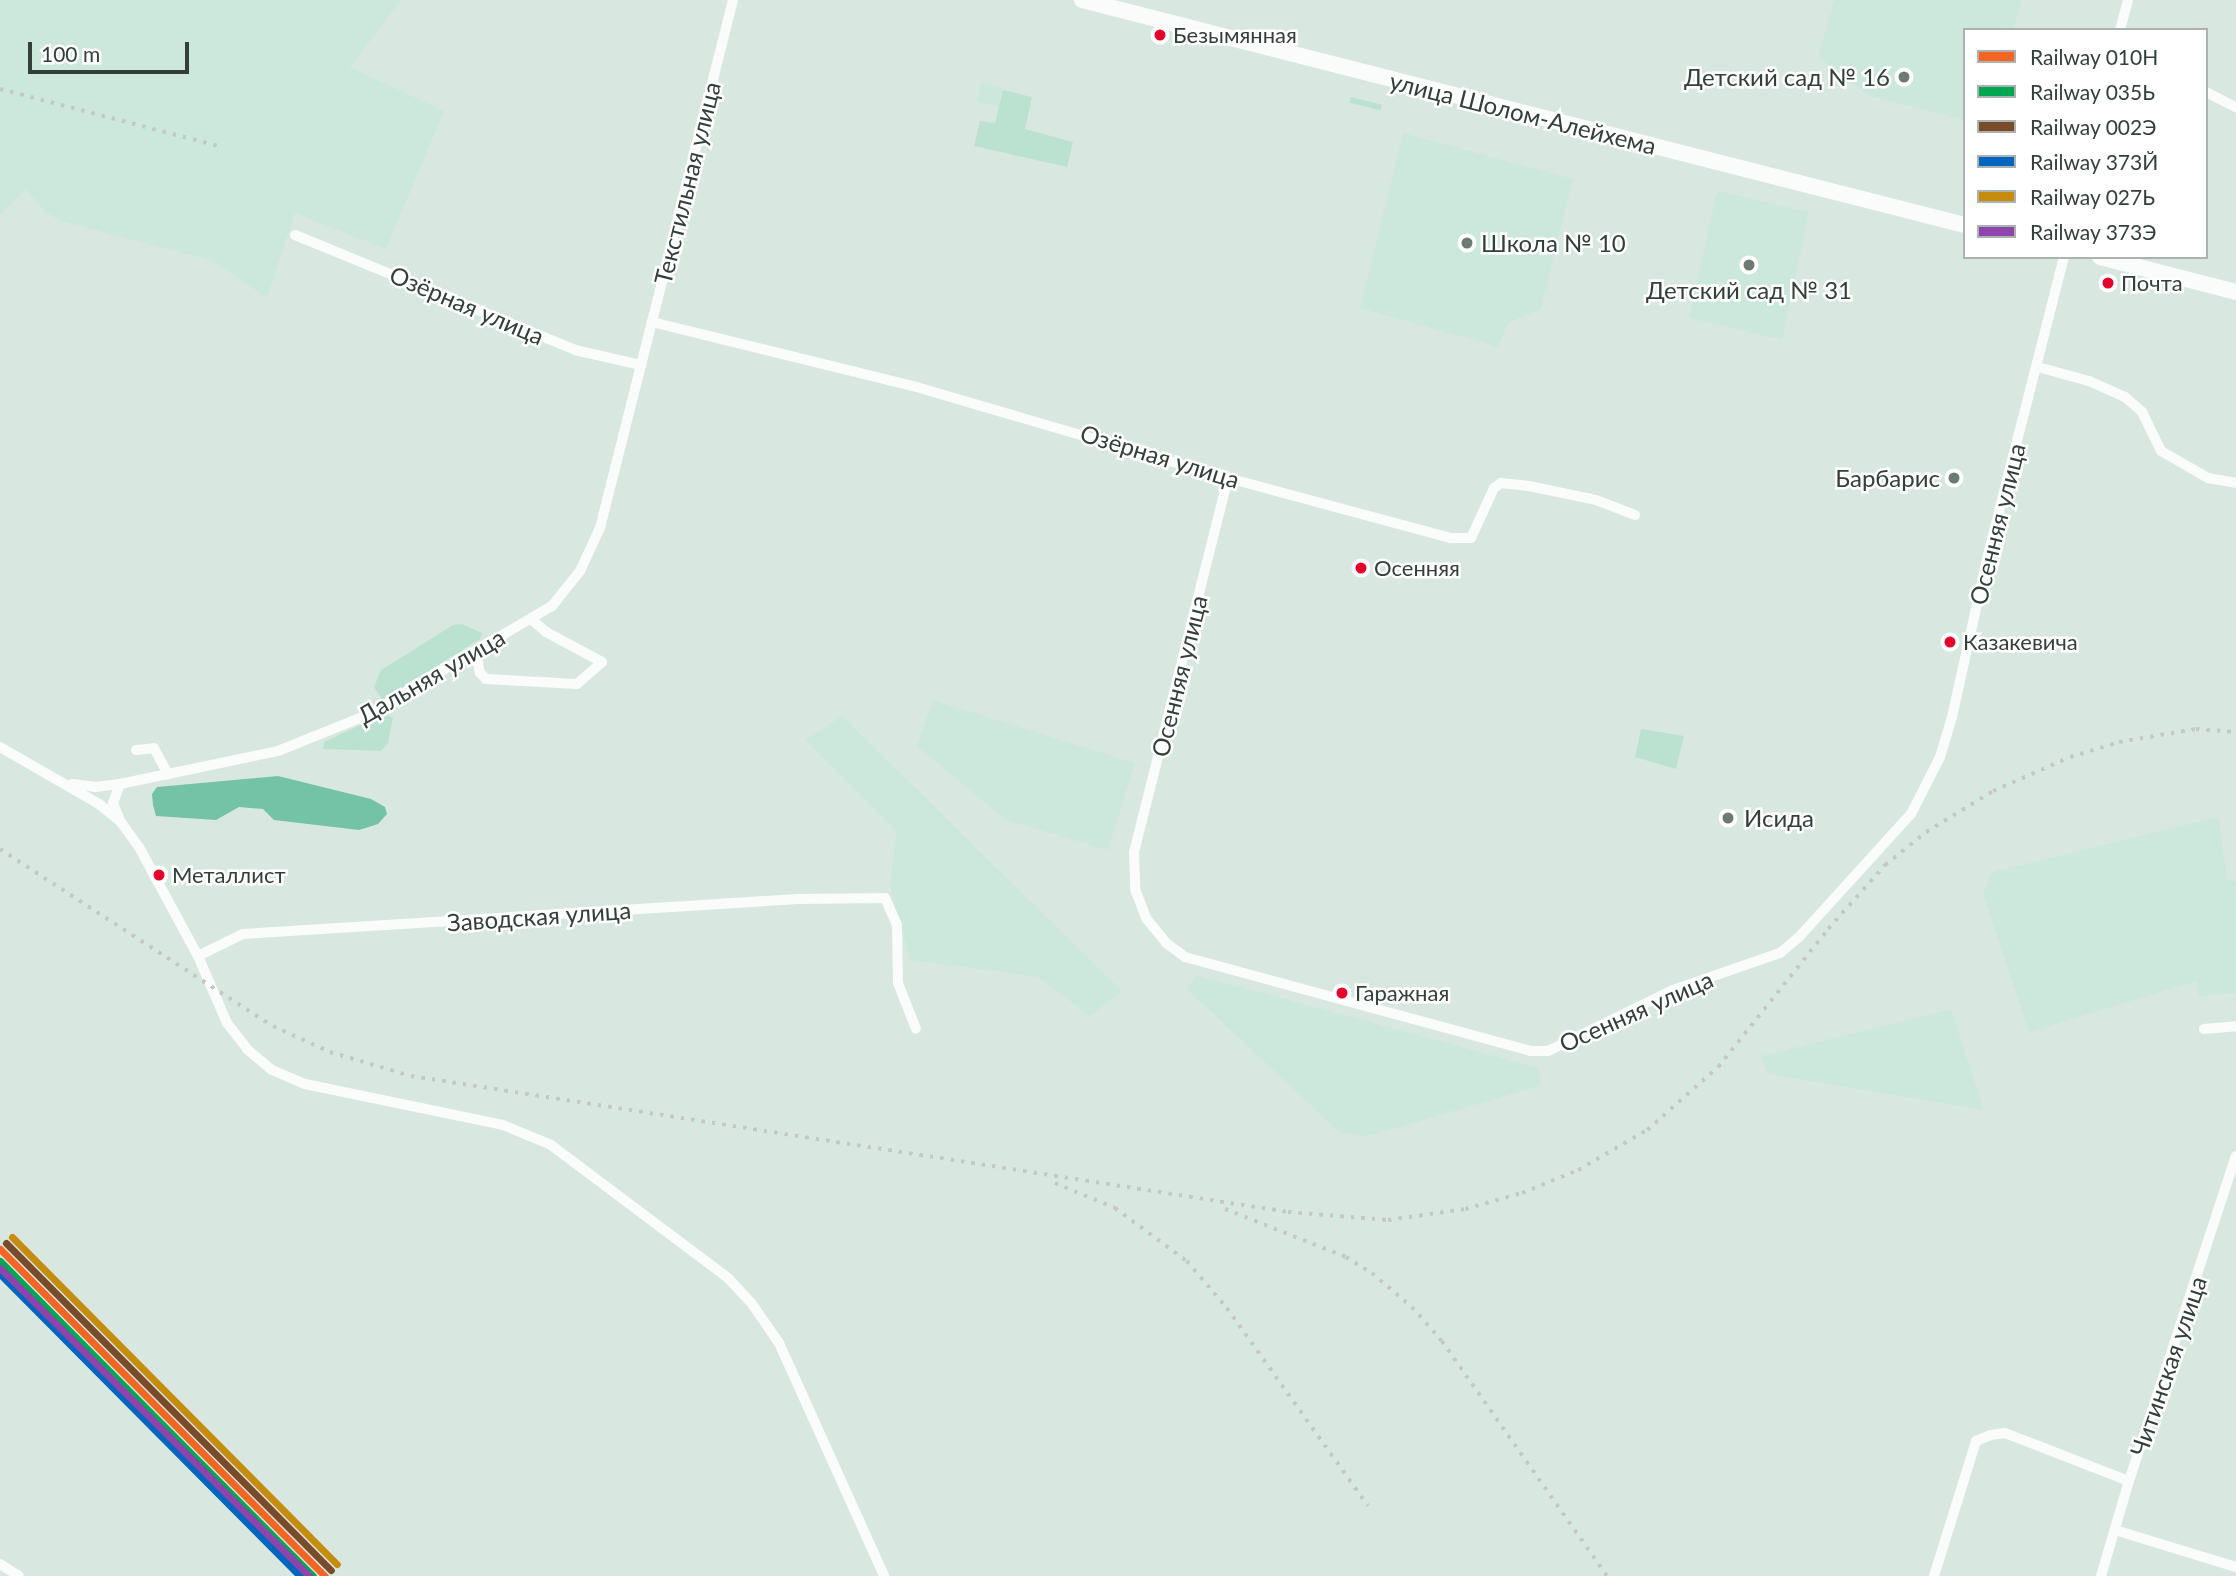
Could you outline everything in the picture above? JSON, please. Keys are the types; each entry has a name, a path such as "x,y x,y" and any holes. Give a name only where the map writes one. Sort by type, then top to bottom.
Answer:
{"main road":[{"name":"улица Шолом-Алейхема","path":"1082,0 1963,224"},
{"path":"2108,259 2236,292"}],"street":[{"name":"Текстильная улица","path":"641,365 733,0"},
{"path":"2121,28 2128,0"},
{"path":"2208,93 2236,107"},
{"name":"Озёрная улица","path":"295,235 575,350 641,365"},
{"name":"Осенняя улица","path":"1228,478 1134,852 1135,889 1146,918 1166,943 1185,957 1530,1051 1548,1051 1673,990 1780,953 1799,937 1912,814 1940,757 1952,717 1988,555 2064,259"},
{"name":"Озёрная улица","path":"652,323 925,389 1228,478 1463,540 1471,538 1475,533 1494,488 1501,484 1530,486 1596,500 1635,515"},
{"name":"Дальняя улица","path":"54,776 81,786 120,784 278,751 365,716 552,606 580,571 600,528 641,365"},
{"path":"2038,367 2089,381 2125,397 2142,412 2161,451 2208,478 2236,483"},
{"path":"476,651 480,673 486,679 577,684 602,662 546,632 531,619"},
{"path":"0,747 54,776 99,804 120,821 139,847 198,956 228,1023 248,1050 272,1070 305,1084 503,1125 551,1146 728,1278 752,1304 779,1343 884,1576"},
{"path":"135,750 154,748 168,774"},
{"path":"120,784 113,803 120,821"},
{"name":"Заводская улица","path":"198,956 243,934 798,899 885,898 897,925 898,983 916,1029"},
{"path":"2204,1029 2236,1026"},
{"name":"Читинская улица","path":"2101,1576 2129,1481 2236,1156"},
{"path":"1934,1576 1976,1441 2005,1433 2129,1481"},
{"path":"2115,1530 2236,1567"},
{"path":"0,1564 19,1576"}],"shaded area":[{"path":"0,0 401,0 350,67 444,111 386,249 295,213 267,298 213,261 61,221 45,212 26,189 0,215"},
{"name":"Детский сад № 16","path":"1834,0 2022,0 2014,28 1963,28 1963,119 1870,96 1818,57"},
{"path":"981,83 1002,88 998,106 977,102"},
{"path":"1003,90 1032,97 1025,129 1073,142 1067,167 974,146 980,121 995,123"},
{"path":"1351,97 1382,105 1381,111 1350,103"},
{"name":"Школа № 10","path":"1403,133 1573,179 1541,309 1508,323 1498,347 1360,308"},
{"name":"Детский сад № 31","path":"1720,191 1809,212 1782,340 1689,318 1716,195"},
{"path":"462,624 482,633 480,639 382,700 374,687 381,670 453,625"},
{"path":"933,700 1135,763 1108,850 1006,820 917,746"},
{"path":"386,713 393,718 388,743 381,751 323,749 324,742"},
{"path":"842,716 1122,991 1090,1016 1038,977 910,960 890,885 897,831 805,740"},
{"path":"1641,729 1684,736 1676,769 1635,757"},
{"path":"278,776 371,799 385,807 387,814 378,824 359,830 274,820 263,809 239,807 216,820 156,816 152,794 157,787"},
{"path":"2219,817 2227,879 2236,881 2236,993 2199,996 2197,981 2029,1032 1983,894 1992,872"},
{"path":"1196,975 1539,1068 1540,1086 1365,1137 1339,1132 1187,989"},
{"path":"1951,1009 1984,1110 1767,1074 1761,1056"}],"railway":[{"path":"0,89 219,146"},
{"path":"0,849 273,1026 330,1052 411,1076 1288,1212 1388,1220 1465,1209 1522,1193 1578,1170 1647,1130 1718,1067 1828,929 1885,865 1926,832 1993,791 2070,757 2119,742 2196,729 2236,732"},
{"path":"1055,1183 1115,1208 1187,1261 1227,1308 1368,1506"},
{"path":"1225,1209 1346,1257 1372,1273 1412,1307 1442,1341 1607,1576"}],"rail line":[{"name":"027Ь","path":"12,1237 337,1564"},
{"name":"002Э","path":"6,1243 331,1570"},
{"name":"010Н","path":"0,1249 325,1576"},
{"name":"035Ь","path":"0,1261 313,1576"},
{"name":"373Э","path":"0,1268 309,1576"},
{"name":"373Й","path":"0,1274 300,1576"}],"place":[{"name":"Безымянная","path":"1160,35"},
{"name":"Детский сад № 16","path":"1904,77"},
{"name":"Школа № 10","path":"1467,243"},
{"name":"Детский сад № 31","path":"1749,265"},
{"name":"Почта","path":"2108,283"},
{"name":"Барбарис","path":"1954,478"},
{"name":"Осенняя","path":"1361,568"},
{"name":"Казакевича","path":"1950,642"},
{"name":"Исида","path":"1728,818"},
{"name":"Металлист","path":"159,875"},
{"name":"Гаражная","path":"1342,993"}]}
